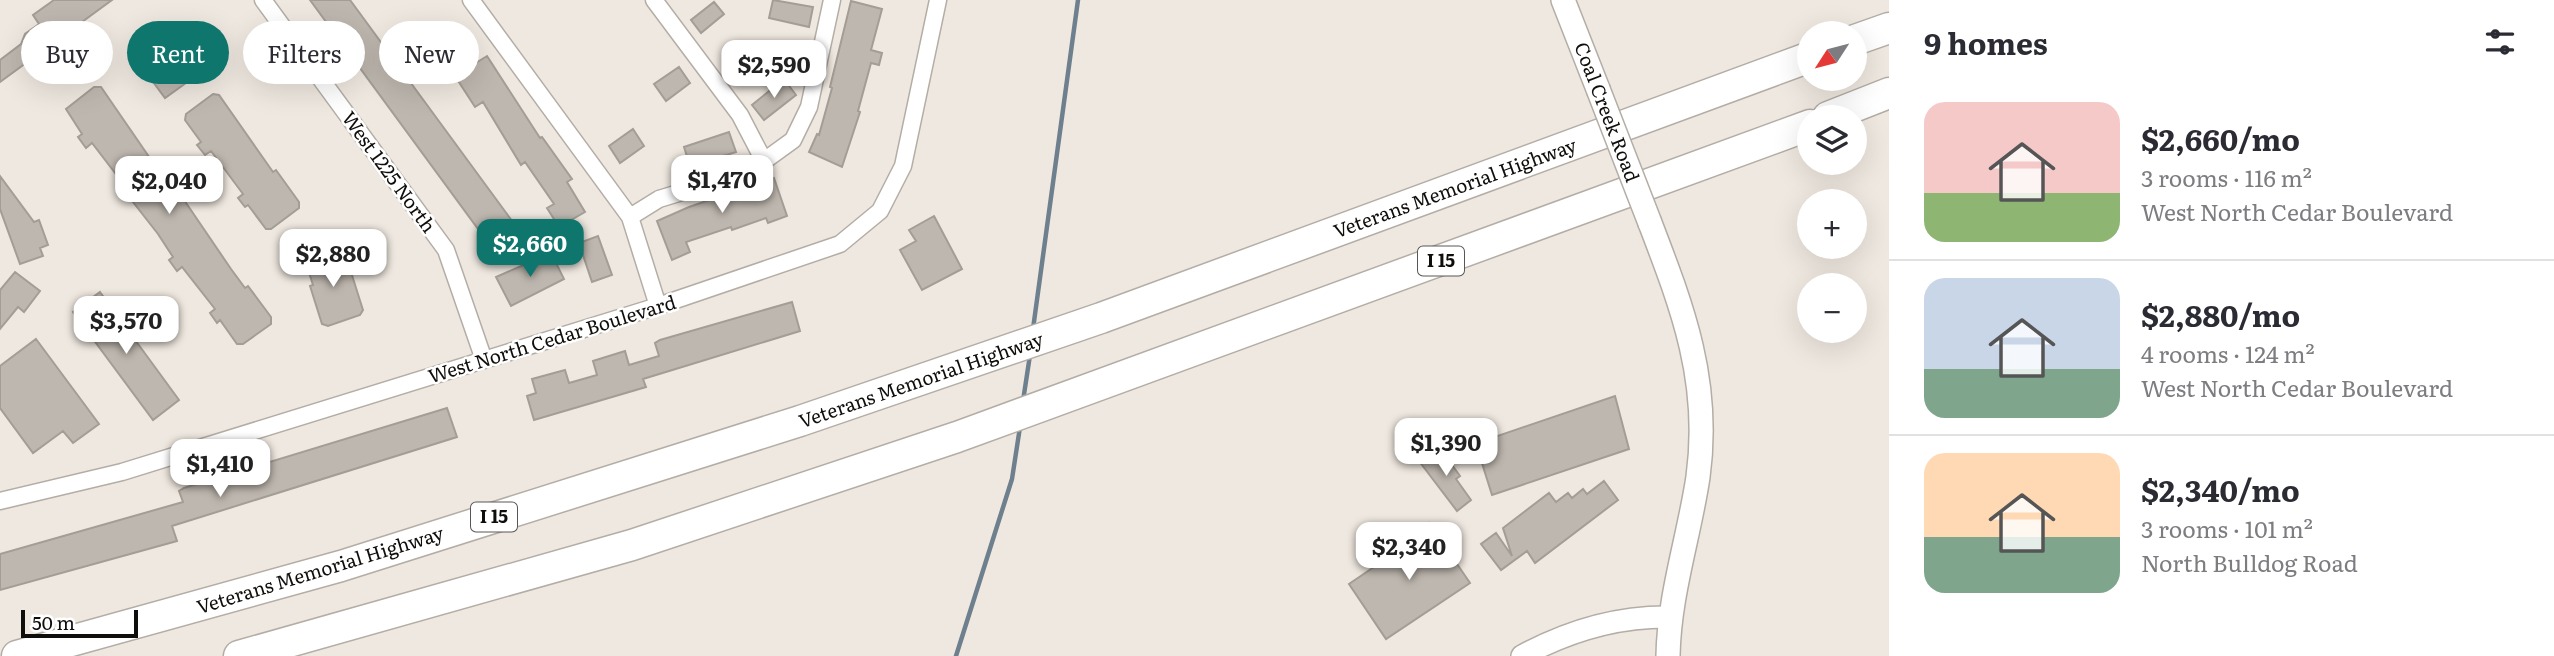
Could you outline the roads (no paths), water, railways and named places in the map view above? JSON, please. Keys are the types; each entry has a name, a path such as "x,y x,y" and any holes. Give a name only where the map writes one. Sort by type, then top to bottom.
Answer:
{"highway":[{"path":"1867,36 1889,28"},
{"name":"Veterans Memorial Highway","path":"17,656 341,566 800,421 1101,318 1797,62"},
{"path":"1858,105 1889,93"},
{"name":"I 15","path":"239,656 632,545 957,437 1797,130"}],"main road":[{"name":"Coal Creek Road","path":"1563,0 1688,326 1696,363 1701,401 1698,478 1671,617 1668,656"}],"street":[{"name":"West 1225 North","path":"263,0 446,250 484,360"},
{"path":"471,0 630,217 658,306"},
{"path":"654,0 740,115 764,161"},
{"path":"630,217 659,200 731,177 764,161 793,139 809,107 832,0"},
{"name":"West North Cedar Boulevard","path":"0,501 122,472 658,306 840,244 880,211 902,166 938,0"},
{"path":"1522,656 1555,640 1596,626 1635,618 1671,617"}],"waterway":[{"path":"1033,329 1078,0"},
{"path":"1023,401 1030,355"},
{"path":"956,656 1012,479 1020,427"}]}
